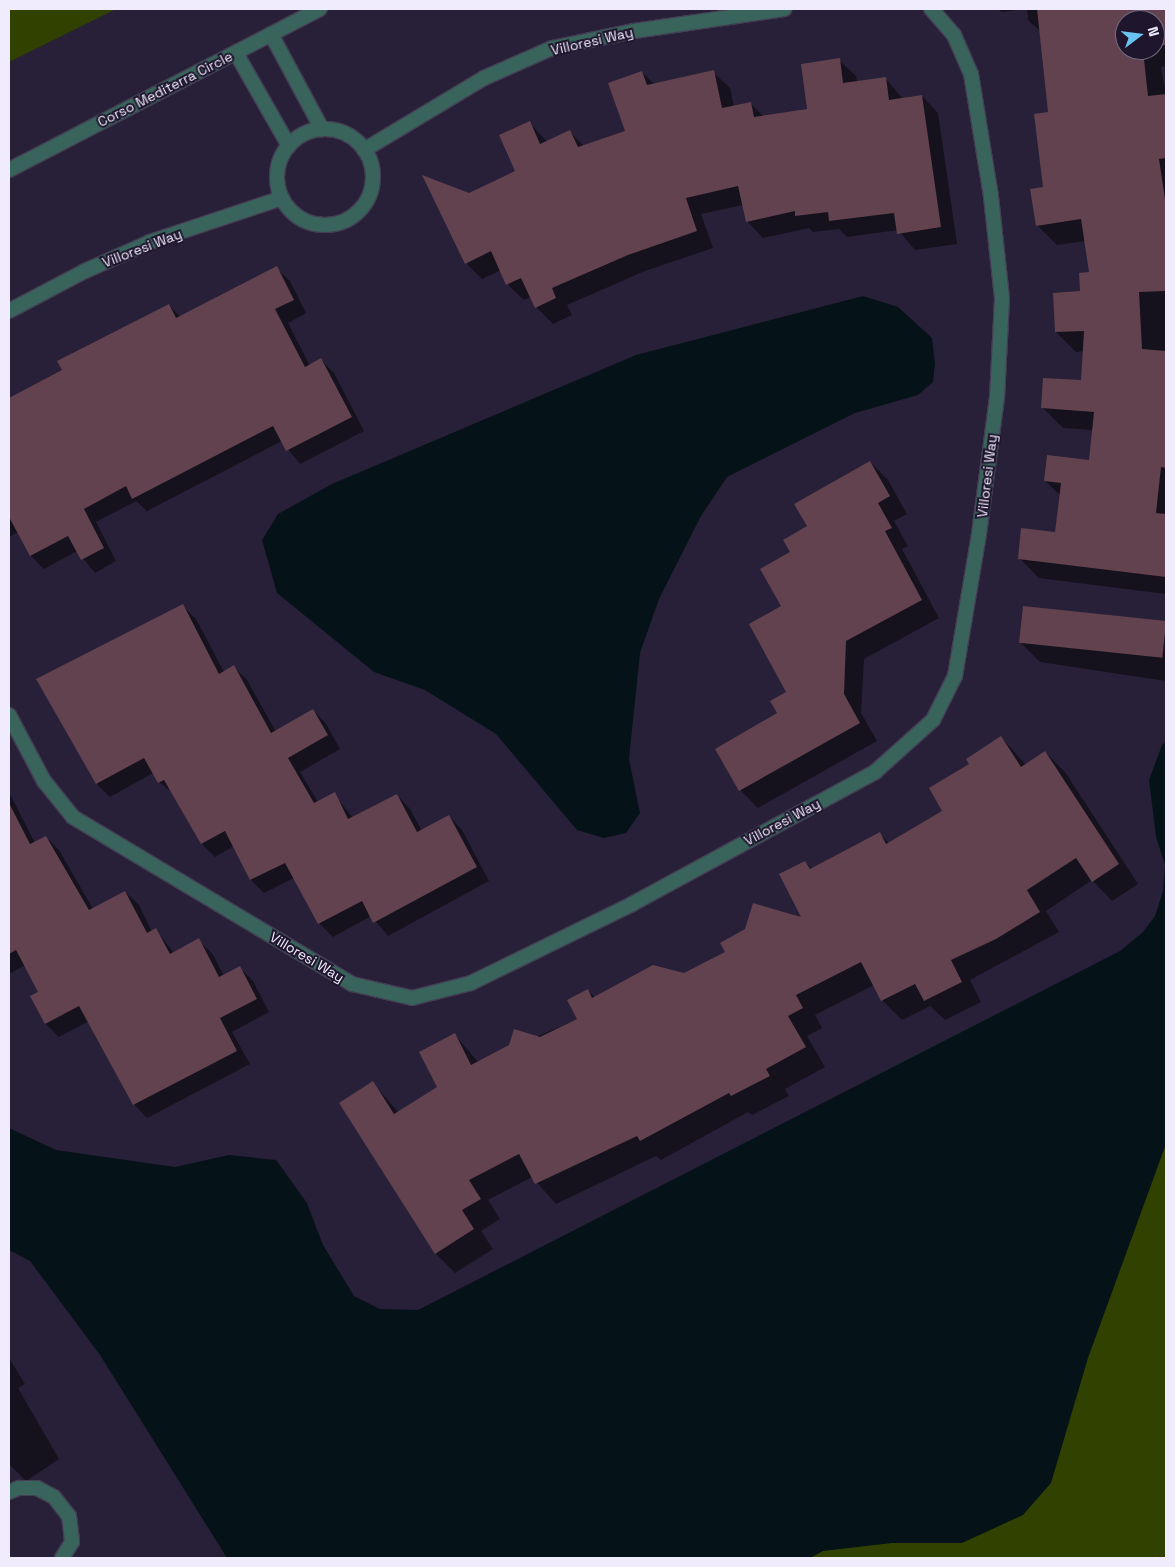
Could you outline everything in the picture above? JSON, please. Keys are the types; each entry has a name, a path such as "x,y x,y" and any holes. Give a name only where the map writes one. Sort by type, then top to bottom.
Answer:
{"street":[{"name":"Corso Mediterra Circle","path":"9,170 320,9"},
{"name":"Villoresi Way","path":"364,150 484,78 552,48 634,31 784,9"},
{"name":"Villoresi Way","path":"9,715 44,781 73,817 343,979 412,998 471,983 632,904 875,772 933,720 955,676 979,534 997,398 1002,298 991,196 971,74 954,36 931,9"},
{"path":"271,34 322,129"},
{"path":"236,53 288,146"},
{"path":"322,129 346,133 364,150 372,171 372,188 365,204 354,216 341,223 324,225 308,222 294,213 282,198 277,172 288,146 305,132 322,129"},
{"name":"Villoresi Way","path":"9,311 85,271 150,242 282,198"},
{"path":"9,1492 18,1488 38,1488 54,1497 69,1516 72,1542 62,1558"}],"green space":[{"path":"9,9 116,9 9,62"},
{"path":"1166,923 1166,1558 461,1558"}],"shaded area":[{"path":"863,296 898,307 932,338 935,363 933,382 918,395 855,413 727,477 701,516 659,599 640,653 629,759 640,813 626,833 604,838 577,830 496,734 425,690 374,672 277,593 262,540 278,514 332,484 636,355"},
{"path":"1166,742 1166,1144 1088,1358 1051,1483 1023,1515 962,1543 892,1543 823,1551 810,1558 227,1558 100,1355 30,1261 9,1250 9,1128 56,1150 175,1167 229,1155 276,1160 307,1203 323,1245 354,1296 380,1309 418,1310 1120,951 1143,932 1155,916 1163,891 1165,865 1156,837 1149,780 1162,745"}],"building":[{"path":"1037,9 1166,9 1165,45 1165,10 1115,10 1115,60 1144,60 1148,96 1166,94 1166,158 1159,159 1166,206 1166,291 1139,292 1142,349 1166,351 1166,468 1161,467 1156,513 1166,514 1166,577 1018,559 1021,528 1055,532 1061,483 1044,481 1047,455 1089,460 1094,412 1041,408 1043,378 1081,380 1084,331 1055,332 1053,293 1080,291 1079,273 1089,272 1081,219 1036,226 1030,189 1043,187 1034,114 1048,112"},
{"path":"840,58 843,83 886,77 889,100 922,95 941,227 897,234 894,213 829,221 828,212 795,216 795,211 746,222 738,186 686,198 697,231 628,255 552,288 556,298 535,308 521,278 506,285 491,251 465,264 422,175 469,193 515,171 499,135 530,121 540,144 570,130 578,147 625,131 608,83 642,71 647,85 714,70 722,108 751,102 754,117 807,109 801,64"},
{"path":"277,266 294,300 275,309 305,367 321,358 352,417 286,451 273,426 132,499 126,486 84,509 104,548 81,560 68,536 30,556 9,517 9,398 62,370 57,361 169,304 176,318"},
{"path":"870,461 890,496 878,503 892,528 885,531 922,600 846,641 844,694 860,723 739,791 715,749 777,713 770,701 786,692 749,624 781,606 760,569 790,552 783,540 807,526 794,504"},
{"path":"183,604 219,674 234,665 271,733 313,709 328,735 288,758 314,803 335,792 348,819 397,794 417,832 449,815 477,867 373,923 362,901 318,924 285,863 250,880 225,831 201,844 164,780 158,783 144,758 96,784 36,679"},
{"path":"1023,606 1166,621 1162,658 1019,643"},
{"path":"1001,736 1021,767 1045,751 1119,864 1092,882 1076,858 1027,890 1040,912 996,939 951,960 962,982 924,1001 915,984 881,1001 861,962 796,995 803,1008 788,1016 806,1047 766,1069 770,1076 731,1096 729,1093 640,1141 637,1136 535,1184 519,1154 469,1180 481,1199 462,1210 474,1229 435,1254 339,1103 373,1081 394,1114 437,1087 419,1052 455,1033 471,1065 509,1045 514,1029 540,1037 577,1019 567,1000 588,989 592,998 653,965 684,973 725,952 720,943 745,929 753,903 801,917 779,874 805,861 810,869 880,832 886,844 942,811 929,788 969,764 966,759"},
{"path":"9,803 30,844 46,836 89,910 125,891 147,933 156,928 170,954 199,938 219,977 240,966 257,999 220,1018 237,1051 133,1105 79,1006 45,1024 30,996 38,992 16,950 9,954"}]}
